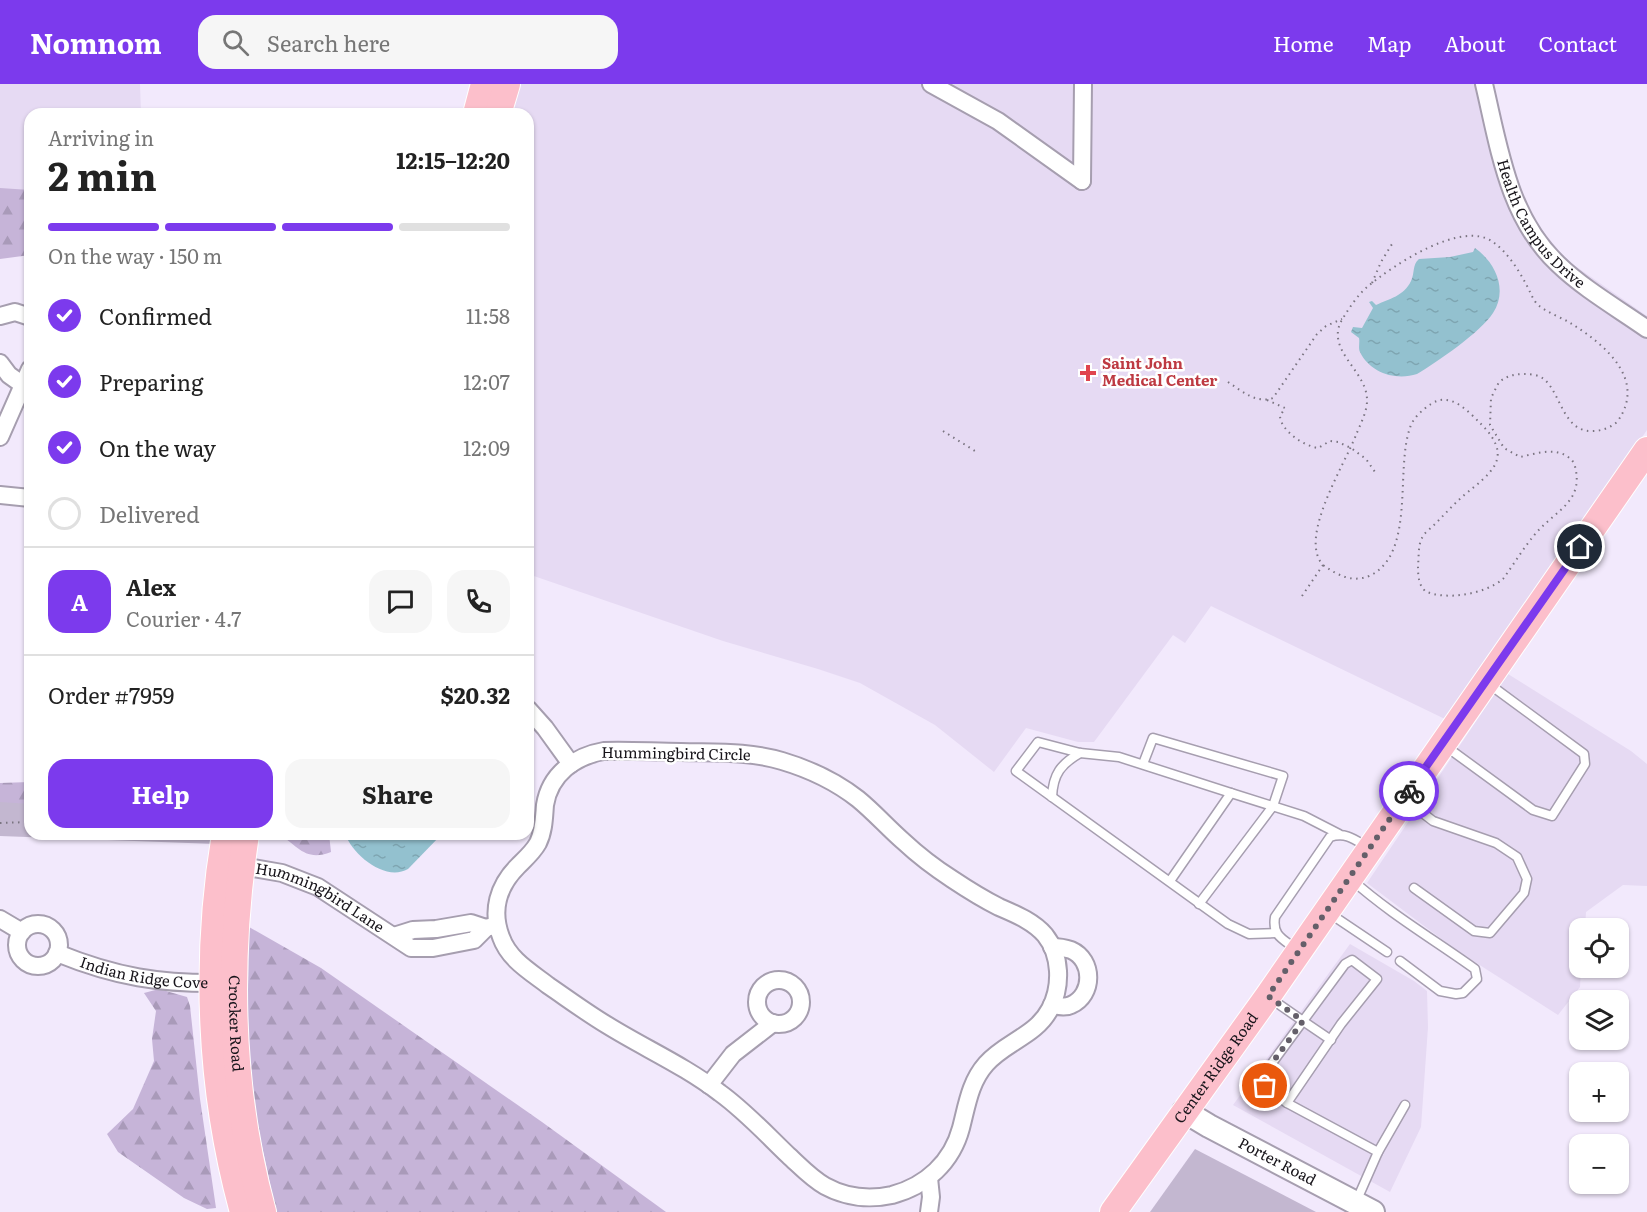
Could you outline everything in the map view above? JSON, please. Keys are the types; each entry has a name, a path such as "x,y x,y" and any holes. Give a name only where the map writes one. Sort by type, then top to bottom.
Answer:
{"main road":[{"path":"478,108 484,84"},
{"path":"500,108 507,84"},
{"name":"Center Ridge Road","path":"1113,1212 1268,996 1647,450"},
{"name":"Crocker Road","path":"224,840 215,915 238,1082 263,1212"},
{"name":"Crocker Road","path":"243,1212 229,1151 215,1063 223,983 234,936 245,840"},
{"name":"Porter Road","path":"1184,1111 1364,1208"}],"street":[{"path":"932,84 998,121 1082,181 1083,84"},
{"name":"Health Campus Drive","path":"1484,84 1510,188 1520,212 1536,238 1566,272 1647,329"},
{"path":"0,316 15,312 24,314"},
{"path":"0,363 9,375 24,377"},
{"path":"0,437 24,382"},
{"path":"0,495 24,497"},
{"path":"534,716 571,764"},
{"name":"Hummingbird Circle","path":"604,751 745,753 803,768 838,785 861,801 906,844 954,881 1034,925 1042,932 1055,955 1058,975 1058,985 1052,1005 1036,1028 998,1052 983,1067 969,1093 956,1142 942,1166 929,1178 903,1192 870,1205 838,1192 818,1181 731,1101 709,1085 599,1021 524,968 504,946 491,927 500,890 509,875 539,840 551,786 561,772 571,764 586,755 604,751"},
{"name":"Hummingbird Lane","path":"241,866 282,873 318,887 394,936 413,930 471,923 491,927"},
{"path":"0,919 22,932"},
{"path":"34,924 48,926 58,936 57,953 46,964 33,965 27,962 19,952 18,946 22,932 34,924"},
{"name":"Hummingbird Circle","path":"1052,947 1071,950 1077,954 1086,966 1089,978 1086,991 1077,1001 1067,1006 1052,1005"},
{"name":"Indian Ridge Cove","path":"57,953 99,969 129,977 168,982 223,983"},
{"path":"709,1085 733,1054 773,1023"},
{"path":"929,1178 931,1197 929,1212"}],"lane":[{"path":"1442,744 1533,810 1552,816 1585,764 1584,754 1486,682"},
{"path":"1143,764 1153,738 1283,776 1273,806 1199,904"},
{"path":"1276,933 1249,934 1243,932 1199,904 1016,771 1038,742 1080,753 1105,754 1304,816 1370,849"},
{"path":"1052,797 1054,781 1060,766 1080,753"},
{"path":"1170,881 1231,793"},
{"path":"1404,798 1433,821 1496,843 1517,857 1527,879 1524,892 1490,933 1474,931 1414,888"},
{"path":"1298,951 1276,933 1275,917 1330,837 1339,834"},
{"path":"1350,878 1378,903 1475,969 1477,979 1463,993 1448,993 1440,991 1400,962"},
{"path":"1326,911 1387,952"},
{"path":"1287,1104 1331,1040 1377,980 1352,960 1345,964 1264,1074 1265,1086 1287,1104 1378,1152"},
{"path":"1268,996 1331,1040"},
{"path":"1364,1208 1378,1152 1405,1105"}],"path":[{"path":"1615,353 1538,304 1521,275 1500,248 1492,241 1480,236 1460,236 1422,250 1372,283 1342,319 1337,332 1341,349 1362,384 1367,402 1351,448 1328,497 1315,534 1316,556 1323,565 1339,576 1353,579 1368,576 1381,568 1395,546 1398,533 1409,428 1433,402 1447,400 1459,404 1487,431 1497,452 1495,466 1488,476 1455,504 1421,539 1419,582 1425,591 1443,597 1485,588 1503,579 1536,534 1569,502 1575,488 1575,468 1565,455 1546,451 1520,457 1504,448 1489,421 1491,398 1498,382 1513,375 1532,374 1541,377 1551,388 1568,417 1582,430 1607,428 1626,413"},
{"path":"1372,283 1380,262 1392,244"},
{"path":"1267,400 1275,396 1320,331 1342,319"},
{"path":"1228,382 1257,399 1267,400 1285,408 1280,416 1282,425 1306,444 1318,448 1332,441 1351,448 1368,461 1375,472"},
{"path":"943,431 975,451"},
{"path":"1302,596 1323,565"},
{"path":"0,823 24,822"}],"shaded area":[{"path":"0,84 140,84 141,108 24,108 24,197 0,194"},
{"name":"Saint John Medical Center","path":"515,84 1493,84 1510,155 1526,204 1535,221 1571,263 1647,316 1647,430 1447,720 1211,606 1185,643 1173,635 1094,742 1078,742 1026,728 994,772 935,725 860,683 723,641 534,576 534,108 507,108"},
{"path":"1508,674 1631,751 1647,764 1647,886 1623,885 1586,912 1586,918 1569,918 1569,978 1580,978 1580,987 1578,990 1569,990 1569,1001 1558,1015 1456,950 1367,883"},
{"path":"0,802 24,804 24,837 0,836"},
{"path":"108,840 216,840 215,844"},
{"path":"1350,944 1427,991 1428,1027 1421,1127 1390,1192 1233,1105"},
{"path":"1195,1149 1316,1212 1150,1212"}],"green space":[{"path":"0,188 24,190 24,256 0,259"},
{"path":"24,782 24,834 0,836 0,783"},
{"path":"287,840 330,840 331,852 315,855 297,848"},
{"path":"249,927 321,968 542,1122 666,1212 276,1212 253,1104 247,1045"},
{"path":"159,989 187,997 190,1006 200,1099 216,1208 207,1209 184,1198 118,1152 107,1134 133,1109 154,1061 152,1039 156,1011 144,993"}],"water":[{"path":"1475,248 1489,261 1498,278 1499,286 1497,304 1493,313 1479,329 1417,374 1392,376 1370,365 1360,352 1359,338 1351,332 1353,327 1362,328 1373,308 1369,302 1372,301 1376,305 1404,290 1411,281 1415,264 1419,259 1450,257 1473,252"},
{"path":"348,840 436,840 408,869 399,872 390,872 371,864 362,858"}],"way so far":[{"path":"1265,1086 1264,1074 1303,1021 1268,996 1409,791"}],"place":[{"name":"Saint John Medical Center","path":"1088,373"}],"route":[{"path":"1409,791 1580,547"}]}
